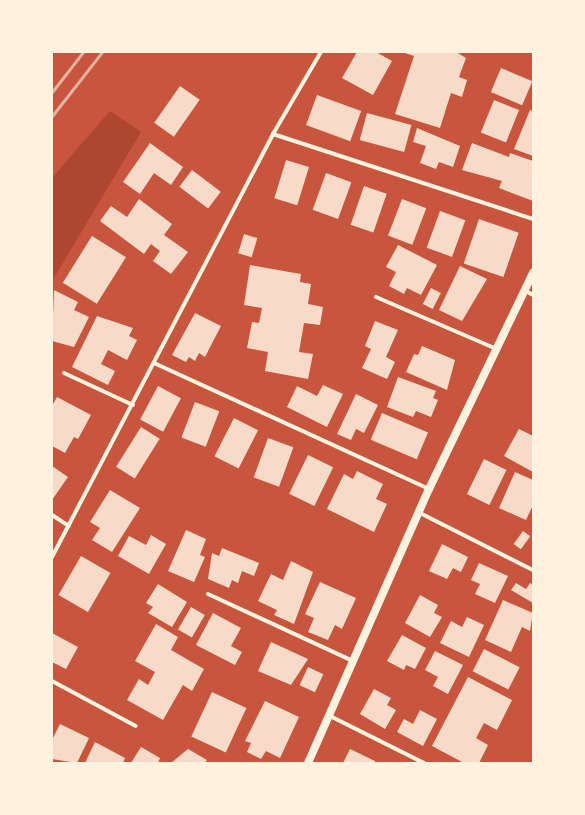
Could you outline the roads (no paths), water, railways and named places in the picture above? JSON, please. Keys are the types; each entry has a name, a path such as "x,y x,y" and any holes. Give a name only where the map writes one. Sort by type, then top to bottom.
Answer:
{"main road":[{"path":"308,763 351,660 420,513 429,489 497,349 530,293 533,273"}],"street":[{"path":"52,557 133,405 273,134 321,52"},
{"path":"273,134 533,219"},
{"path":"376,297 497,349"},
{"path":"154,363 429,489"},
{"path":"64,373 133,405"},
{"path":"420,513 533,570"},
{"path":"52,515 69,526"},
{"path":"208,594 351,660"},
{"path":"52,681 136,726"},
{"path":"328,714 424,763"}],"railway":[{"path":"52,92 83,52"},
{"path":"52,116 102,52"}]}
